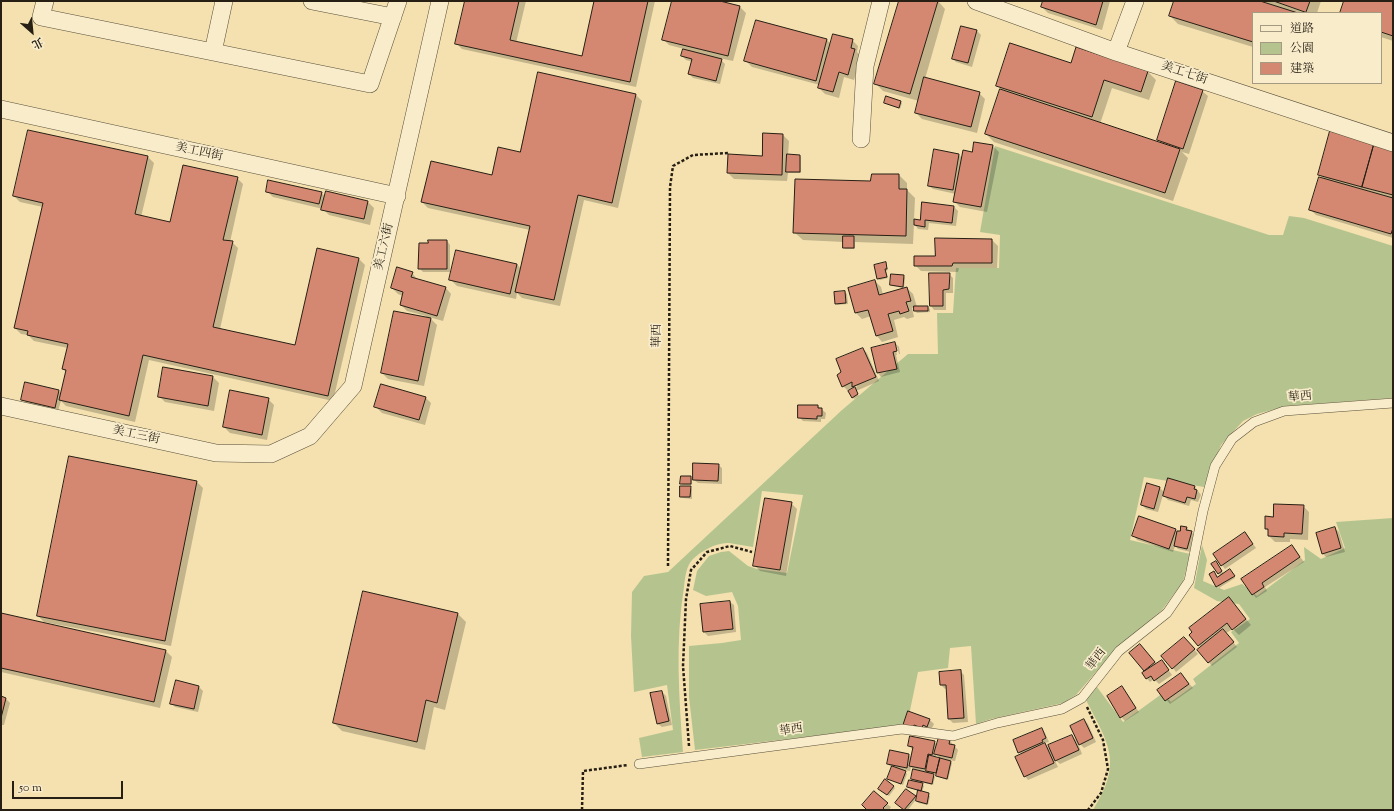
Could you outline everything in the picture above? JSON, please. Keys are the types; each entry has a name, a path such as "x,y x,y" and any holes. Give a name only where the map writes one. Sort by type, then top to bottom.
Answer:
{"street":[{"path":"44,1 42,17 370,84 398,1"},
{"path":"213,52 224,1"},
{"path":"312,1 393,17"},
{"name":"美工六街","path":"271,454 310,436 353,386 440,1"},
{"path":"861,139 865,66 881,1"},
{"name":"美工七街","path":"976,1 1116,52 1393,143"},
{"path":"1116,52 1135,1"},
{"name":"美工四街","path":"1,109 397,196"},
{"name":"美工三街","path":"1,406 216,453 271,454"}],"lane":[{"name":"華西","path":"639,764 902,729 953,736 997,723 1062,709 1082,698 1119,651 1167,612 1189,582 1203,511 1215,466 1232,440 1254,422 1284,411 1393,403"}],"path":[{"name":"華西","path":"668,566 670,187 673,166 693,155 729,153"},
{"path":"690,757 683,666 686,599 690,570 707,552 730,546 752,552"},
{"path":"1082,698 1103,740 1108,769 1101,793 1088,810"},
{"path":"582,810 583,771 639,764"}],"green space":[{"path":"995,146 1269,235 1283,235 1289,216 1304,218 1393,246 1393,398 1286,406 1257,414 1243,421 1221,445 1204,487 1144,477 1130,540 1190,554 1183,582 1162,610 1114,651 1076,695 1063,703 991,719 976,724 971,646 950,648 948,668 918,672 907,725 695,750 689,697 689,646 741,640 738,606 732,592 706,596 693,590 697,571 709,556 729,551 748,566 757,569 787,573 803,495 762,491 753,547 729,543 719,544 700,553 693,559 687,569 679,628 679,690 683,752 642,757 639,738 673,730 667,685 634,692 631,636 632,592 644,576 668,572 842,410 908,354 938,354 937,313 953,313 956,268 999,268 1000,235 980,232"},
{"path":"1393,518 1393,810 1093,810 1108,779 1110,766 1106,742 1086,700 1097,687 1123,722 1163,693 1171,702 1196,684 1193,679 1239,643 1231,632 1250,619 1239,604 1217,601 1194,588 1202,545 1207,560 1203,581 1224,590 1242,584 1257,596 1305,560 1304,547 1321,559 1345,548 1336,522"}],"building":[{"path":"465,1 519,1 510,40 582,56 594,1 648,1 630,82 455,44"},
{"path":"672,1 720,1 740,6 728,56 662,40"},
{"path":"899,1 938,1 910,94 874,84"},
{"path":"1043,1 1103,1 1096,25 1041,7"},
{"path":"1174,1 1260,1 1295,12 1252,12 1252,42 1169,16"},
{"path":"1274,1 1310,1 1306,12"},
{"path":"1344,1 1393,1 1393,36 1382,32 1382,12 1340,12"},
{"path":"756,20 827,39 816,81 744,61"},
{"path":"961,26 977,30 968,63 952,59"},
{"path":"833,34 853,39 851,48 855,49 848,75 839,72 833,92 818,88"},
{"path":"1010,43 1071,63 1076,47 1148,71 1141,92 1104,80 1092,117 996,86"},
{"path":"683,49 722,59 716,81 688,74 692,59 681,56"},
{"path":"538,72 636,94 612,203 578,195 554,300 515,292 530,226 421,202 431,161 492,175 498,147 520,152"},
{"path":"924,77 980,92 971,127 915,113"},
{"path":"1176,81 1203,90 1183,149 1157,140"},
{"path":"1000,89 1180,149 1165,193 985,134"},
{"path":"886,96 901,101 899,108 884,103"},
{"path":"28,130 148,156 135,214 170,222 183,165 238,177 223,240 233,241 213,327 295,345 317,248 359,258 328,396 143,355 129,416 59,400 66,370 62,369 68,344 27,335 28,331 14,328 43,203 13,196"},
{"path":"1330,131 1374,143 1362,187 1318,175"},
{"path":"763,133 783,134 782,175 727,173 728,154 762,156"},
{"path":"974,142 993,145 981,207 953,202 963,150 972,152"},
{"path":"1374,145 1393,150 1393,195 1362,187"},
{"path":"934,149 959,154 953,190 928,186"},
{"path":"787,154 800,155 800,172 786,172"},
{"path":"872,174 899,174 899,189 907,189 906,236 793,233 795,179 870,181"},
{"path":"1319,177 1393,198 1393,228 1391,234 1309,210"},
{"path":"268,180 322,192 319,204 266,192"},
{"path":"326,191 368,201 364,219 321,210"},
{"path":"922,202 954,206 952,223 925,220 925,227 914,225 914,219 920,220"},
{"path":"843,236 854,236 854,248 843,248"},
{"path":"935,238 992,239 992,263 953,263 952,266 914,266 914,256 935,256"},
{"path":"428,240 447,240 447,269 418,269 419,243 428,243"},
{"path":"456,250 517,264 510,294 449,280"},
{"path":"886,262 887,269 885,269 887,277 877,279 874,265"},
{"path":"397,267 413,272 411,277 446,287 437,316 400,305 403,292 391,288"},
{"path":"929,273 950,273 949,289 943,290 943,306 930,306"},
{"path":"891,274 904,275 903,287 890,285"},
{"path":"875,280 879,295 907,287 911,301 906,302 909,311 900,314 899,311 888,314 893,331 876,336 868,310 855,313 848,288"},
{"path":"845,291 846,303 835,304 834,292"},
{"path":"914,306 928,306 928,311 914,311"},
{"path":"394,311 431,318 418,381 381,373"},
{"path":"895,342 897,351 893,352 897,369 877,373 871,348"},
{"path":"863,348 876,377 852,387 852,382 842,387 837,375 841,372 836,359"},
{"path":"163,367 213,376 208,406 158,397"},
{"path":"25,382 59,390 55,408 21,400"},
{"path":"381,384 426,397 419,420 374,407"},
{"path":"855,387 858,394 852,398 848,391"},
{"path":"230,390 269,398 262,435 223,427"},
{"path":"798,405 818,405 818,408 822,408 822,416 817,416 817,419 798,418"},
{"path":"69,456 197,481 165,641 37,616"},
{"path":"693,463 719,464 718,481 693,480"},
{"path":"681,476 691,476 691,484 680,484"},
{"path":"1168,478 1195,486 1194,489 1197,490 1195,499 1187,497 1185,503 1163,496"},
{"path":"1147,483 1160,487 1154,509 1141,505"},
{"path":"680,486 691,486 690,497 680,497"},
{"path":"765,498 792,502 780,570 753,566"},
{"path":"1274,504 1304,505 1302,534 1284,533 1284,537 1268,536 1268,529 1265,529 1265,516 1273,517"},
{"path":"1139,516 1176,529 1169,549 1132,536"},
{"path":"1181,526 1187,527 1186,530 1192,531 1187,549 1174,546 1177,531 1180,531"},
{"path":"1335,527 1341,548 1322,554 1316,533"},
{"path":"1245,532 1253,544 1221,566 1213,554"},
{"path":"1292,545 1300,557 1262,583 1264,587 1252,595 1241,579"},
{"path":"1216,561 1222,571 1218,574 1211,564"},
{"path":"1230,569 1235,576 1216,587 1209,574 1214,571 1217,577"},
{"path":"363,591 458,613 437,703 426,700 417,742 333,723"},
{"path":"1229,597 1246,619 1232,630 1227,623 1198,646 1189,635 1192,632 1189,628"},
{"path":"730,601 733,629 703,632 700,604"},
{"path":"1,613 166,650 154,702 1,668"},
{"path":"1223,629 1234,642 1208,663 1197,650"},
{"path":"1184,637 1195,649 1172,669 1161,656"},
{"path":"1140,644 1155,662 1144,671 1129,653"},
{"path":"1162,660 1169,670 1154,681 1151,676 1146,679 1142,673"},
{"path":"961,670 964,718 948,719 946,685 940,685 939,672"},
{"path":"1181,673 1189,684 1165,701 1157,690"},
{"path":"176,680 199,686 194,709 170,704"},
{"path":"1122,686 1136,708 1120,718 1107,696"},
{"path":"662,691 669,721 657,724 650,693"},
{"path":"1,696 6,698 1,718"},
{"path":"908,711 930,719 927,727 923,725 922,728 914,725 912,729 903,726"},
{"path":"1084,719 1093,738 1079,745 1070,726"},
{"path":"1042,728 1046,738 1042,740 1043,742 1018,753 1013,740"},
{"path":"1072,735 1079,750 1055,761 1048,745"},
{"path":"910,736 935,741 932,755 928,754 925,769 909,766 913,747 908,746"},
{"path":"939,737 950,740 949,744 955,745 952,758 934,754"},
{"path":"1045,743 1054,763 1024,777 1015,757"},
{"path":"890,750 909,754 907,768 887,764"},
{"path":"929,755 940,758 936,773 926,771"},
{"path":"940,758 951,761 947,779 936,776"},
{"path":"892,766 906,771 901,784 887,779"},
{"path":"913,769 934,774 932,784 911,779"},
{"path":"885,779 894,786 887,795 878,789"},
{"path":"909,780 923,783 921,791 907,787"},
{"path":"906,789 916,796 904,810 895,803"},
{"path":"918,790 929,793 927,804 916,801"},
{"path":"874,791 888,803 883,808 885,810 867,810 862,805"}]}
